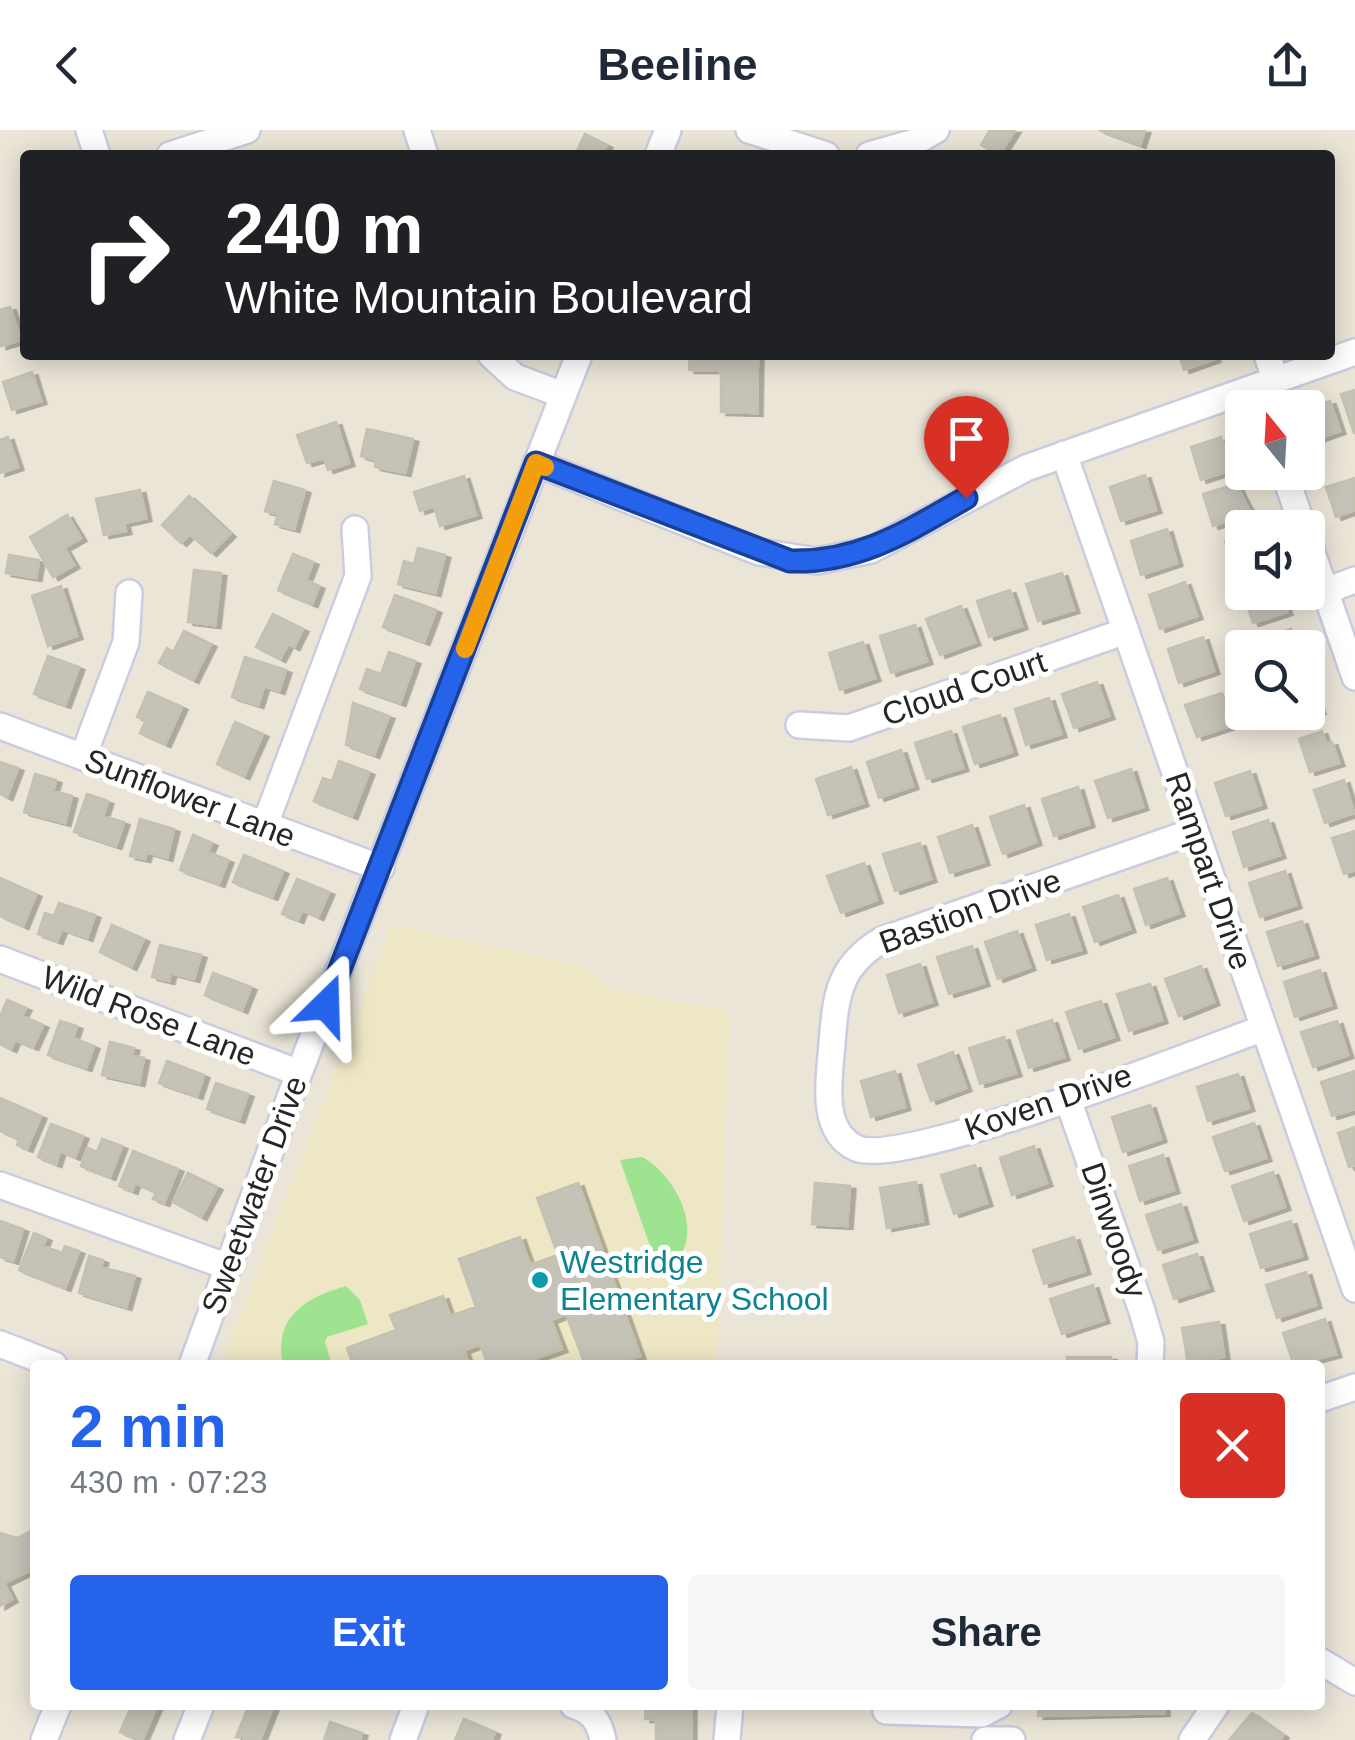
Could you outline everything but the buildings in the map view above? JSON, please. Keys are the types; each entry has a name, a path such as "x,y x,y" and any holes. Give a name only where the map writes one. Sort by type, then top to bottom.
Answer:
{"street":[{"path":"185,150 247,130"},
{"path":"749,130 811,150"},
{"path":"886,150 936,130"},
{"path":"1271,390 1355,352"},
{"path":"496,360 515,377 563,395"},
{"name":"Sweetwater Drive","path":"194,1360 299,1073 577,360"},
{"path":"1264,390 1267,360"},
{"path":"536,463 759,552 817,562 871,550 995,482 1064,454 1225,405"},
{"name":"Rampart Drive","path":"1064,454 1355,1289"},
{"path":"264,827 358,576 356,529"},
{"path":"1355,580 1325,591 1355,677"},
{"path":"83,757 126,642 129,592"},
{"name":"Cloud Court","path":"799,725 850,728 1126,632"},
{"name":"Sunflower Lane","path":"0,726 381,868"},
{"name":"Bastion Drive","path":"835,1127 828,1097 837,990 862,952 882,940 1195,831"},
{"name":"Wild Rose Lane","path":"0,960 299,1073"},
{"name":"Koven Drive","path":"835,1127 856,1148 884,1151 942,1138 1264,1028"},
{"name":"Dinwoody","path":"1067,1097 1142,1311 1151,1342 1150,1360"},
{"path":"0,1185 226,1266"},
{"path":"0,1344 41,1360"},
{"path":"1325,1397 1355,1387"},
{"path":"1325,1664 1355,1682"},
{"path":"44,1740 56,1710"},
{"path":"187,1740 198,1710"},
{"path":"403,1740 414,1710"},
{"path":"586,1710 601,1731"},
{"path":"727,1740 730,1710"},
{"path":"886,1711 982,1714 990,1710"},
{"path":"1192,1740 1213,1710"},
{"path":"985,1740 1012,1740"}],"shaded area":[{"path":"392,925 583,966 614,990 730,1011 717,1360 223,1360"}],"green space":[{"path":"642,1157 668,1180 685,1213 684,1247 675,1261 659,1272 620,1160"},
{"path":"346,1286 360,1300 368,1324 327,1337 330,1360 282,1360 283,1334 288,1322 295,1312 317,1297"}],"slow traffic":[{"path":"465,649 536,463 545,467"}],"place":[{"name":"Westridge Elementary School","path":"540,1280"}],"route":[{"path":"326,1005 536,463 790,561 817,562 871,550 966,498"}]}
